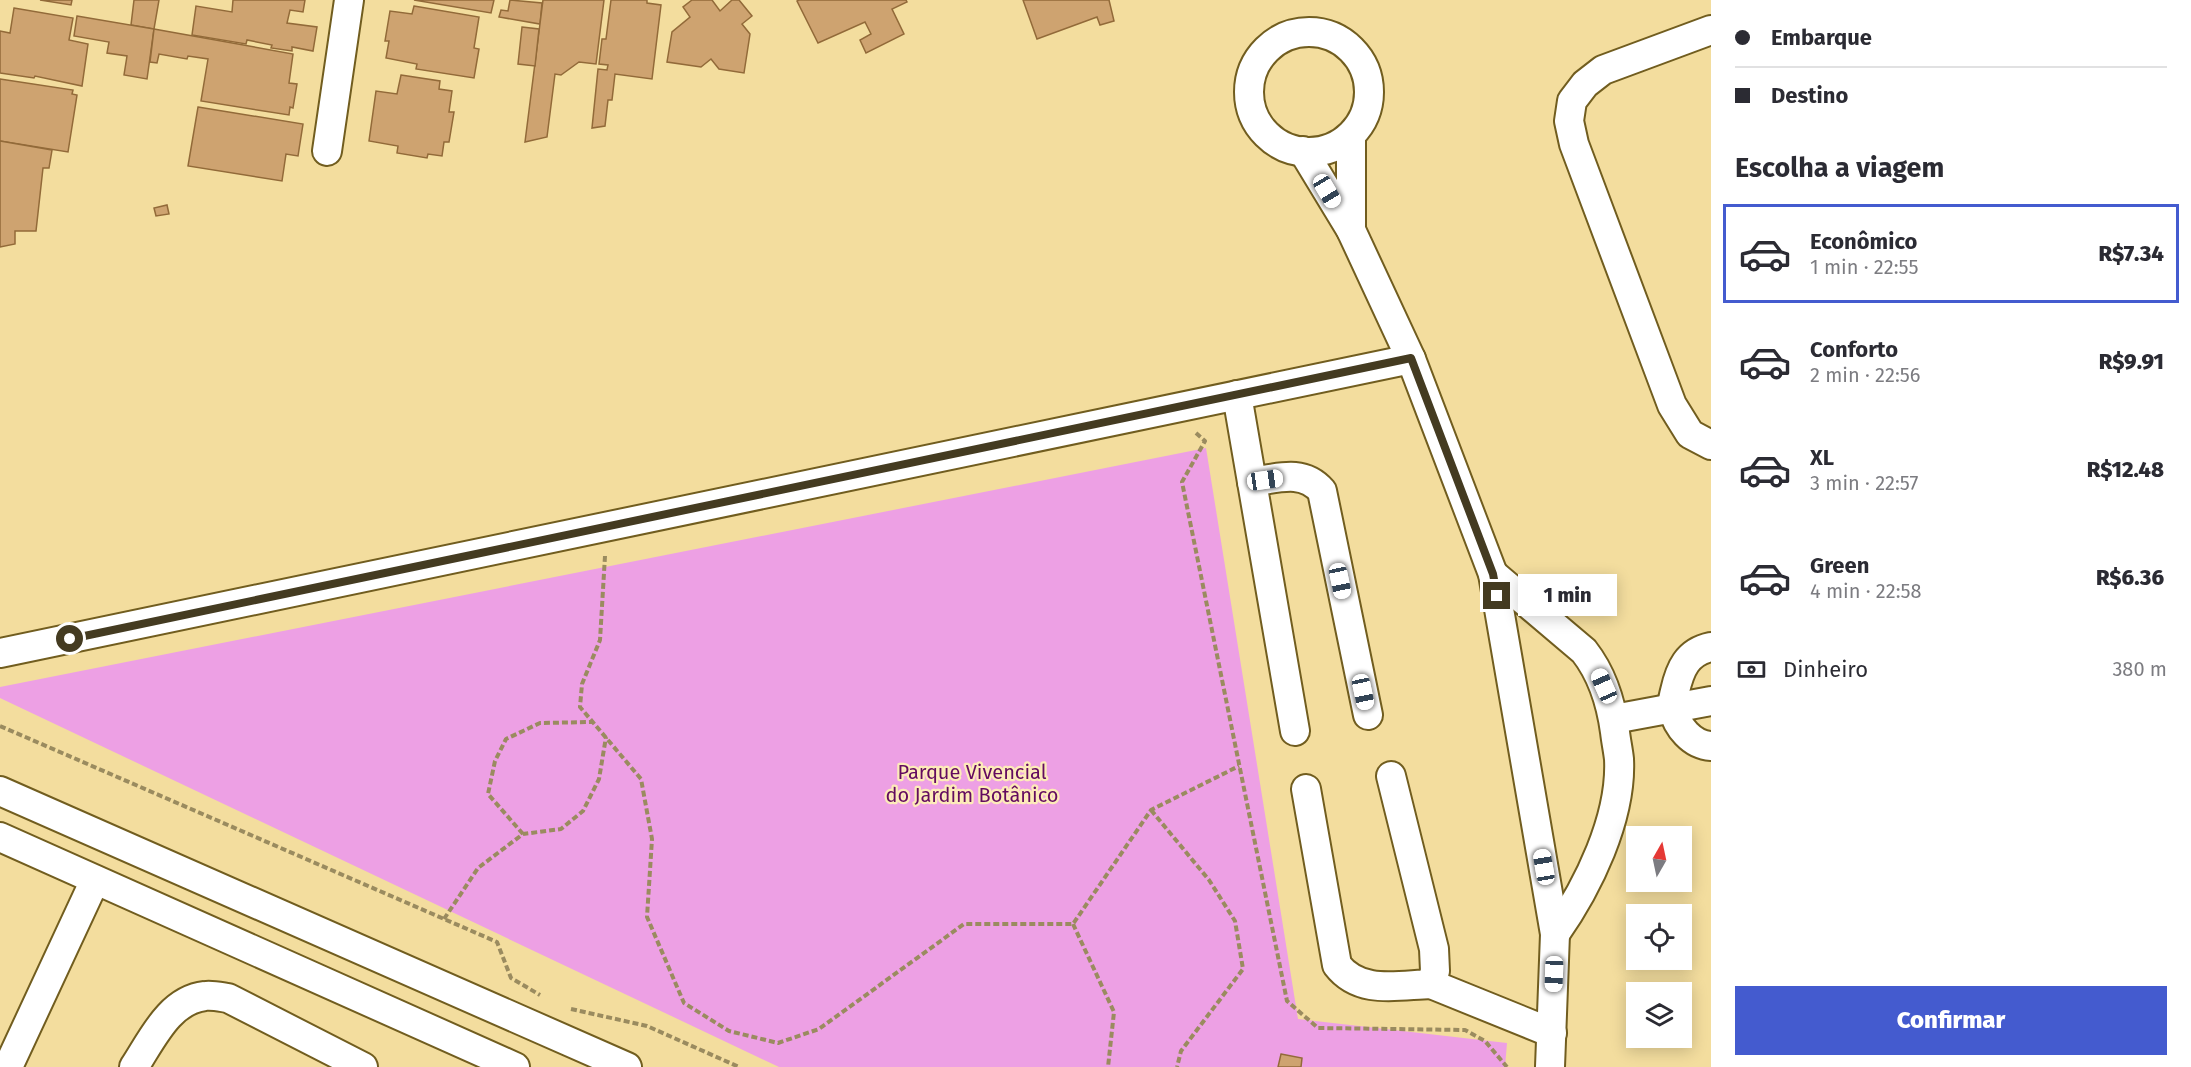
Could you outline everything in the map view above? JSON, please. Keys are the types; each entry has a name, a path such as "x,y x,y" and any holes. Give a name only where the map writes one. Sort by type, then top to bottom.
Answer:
{"street":[{"path":"327,151 349,0"},
{"path":"1711,30 1603,70 1585,84 1572,101 1569,121 1574,144 1672,405 1690,434 1711,445"},
{"path":"1310,32 1330,35 1348,45 1361,61 1368,80 1369,100 1363,119 1351,136 1328,149 1303,151 1283,146 1267,134 1255,117 1249,98 1250,78 1258,59 1272,44 1290,35 1310,32"},
{"path":"1351,136 1351,230"},
{"path":"1303,151 1351,230 1411,358 1493,574 1556,934 1550,1067"},
{"path":"0,653 1411,358"},
{"path":"1237,395 1295,731"},
{"path":"1252,482 1301,477 1315,483 1322,491 1368,715"},
{"path":"1493,574 1584,651 1595,665 1614,719 1619,760 1618,780 1610,823 1599,854 1576,904 1556,934"},
{"path":"1711,647 1704,648 1686,659 1678,675 1672,708 1687,736 1705,746 1711,746"},
{"path":"1614,719 1711,701"},
{"path":"1391,776 1434,949 1435,971 1431,984"},
{"path":"1306,789 1337,965 1345,976 1370,986 1431,984 1552,1034"},
{"path":"0,791 627,1067"},
{"path":"0,837 515,1067"},
{"path":"8,1067 95,880"},
{"path":"134,1067 166,1017 183,1002 205,996 228,998 363,1067"}],"path":[{"path":"1192,429 1205,441 1182,482 1287,1000 1318,1028 1465,1030 1485,1041 1506,1067"},
{"path":"605,549 600,640 582,684 580,707 641,780 652,839 647,917 684,1003 729,1031 778,1044 819,1029 964,924 1073,924"},
{"path":"523,834 488,794 495,761 506,739 540,723 593,722"},
{"path":"0,726 497,942 511,978 541,996"},
{"path":"444,919 478,868 523,834 561,830 583,811 599,779 606,737"},
{"path":"1073,924 1151,810 1239,766"},
{"path":"1151,810 1209,880 1235,921 1243,969 1181,1051 1177,1067"},
{"path":"1073,924 1114,1012 1108,1067"},
{"path":"562,1007 647,1026 739,1067"}],"green space":[{"name":"Parque Vivencial do Jardim Botânico","path":"1206,448 1298,1019 1507,1043 1505,1067 779,1067 0,698 0,687"}],"building":[{"path":"40,0 72,0 71,5"},
{"path":"134,0 159,0 154,29 131,25"},
{"path":"233,0 305,0 303,12 290,10 287,23 317,27 313,51 292,47 292,51 271,48 272,45 247,40 246,44 192,35 196,6 232,12"},
{"path":"414,0 494,0 491,13"},
{"path":"510,0 542,3 540,24 499,17 501,10 508,11"},
{"path":"543,0 604,0 596,64 579,62 561,75 555,74 547,137 525,142"},
{"path":"611,0 647,0 647,3 661,5 652,79 615,74 612,100 608,100 605,126 592,128 598,69 607,70 608,65 599,64 602,39 606,39"},
{"path":"692,0 712,0 720,11 732,0 739,0 752,16 742,24 750,34 744,73 719,69 711,59 701,67 667,62 672,32 690,17 683,7"},
{"path":"906,0 907,2 892,9 904,34 866,53 860,40 871,34 865,22 818,43 797,1"},
{"path":"1023,0 1109,0 1114,21 1100,25 1097,17 1037,39"},
{"path":"414,6 479,17 474,48 479,49 474,78 416,69 417,64 386,58 389,41 385,41 390,11 412,14"},
{"path":"14,8 73,18 69,40 88,44 82,86 35,76 34,78 0,73 0,31 10,33"},
{"path":"77,16 154,29 147,79 124,75 127,56 107,53 109,42 74,36"},
{"path":"522,27 539,29 535,66 518,64"},
{"path":"154,29 293,54 289,83 297,84 293,108 290,107 289,115 201,101 208,59 188,56 187,59 159,54 157,63 150,62"},
{"path":"401,75 440,81 439,89 452,91 449,112 454,112 449,142 444,142 442,156 428,154 427,158 397,153 398,146 369,141 376,91 397,94"},
{"path":"0,79 73,90 72,94 77,95 68,152 0,141"},
{"path":"198,107 303,124 298,156 286,154 282,181 188,166"},
{"path":"0,141 52,150 49,168 43,168 36,231 15,231 15,244 0,247"},
{"path":"167,205 169,214 156,216 154,208"},
{"path":"1281,1054 1302,1058 1301,1067 1278,1067"}],"route":[{"path":"70,639 1411,358 1493,574 1497,596"}]}
